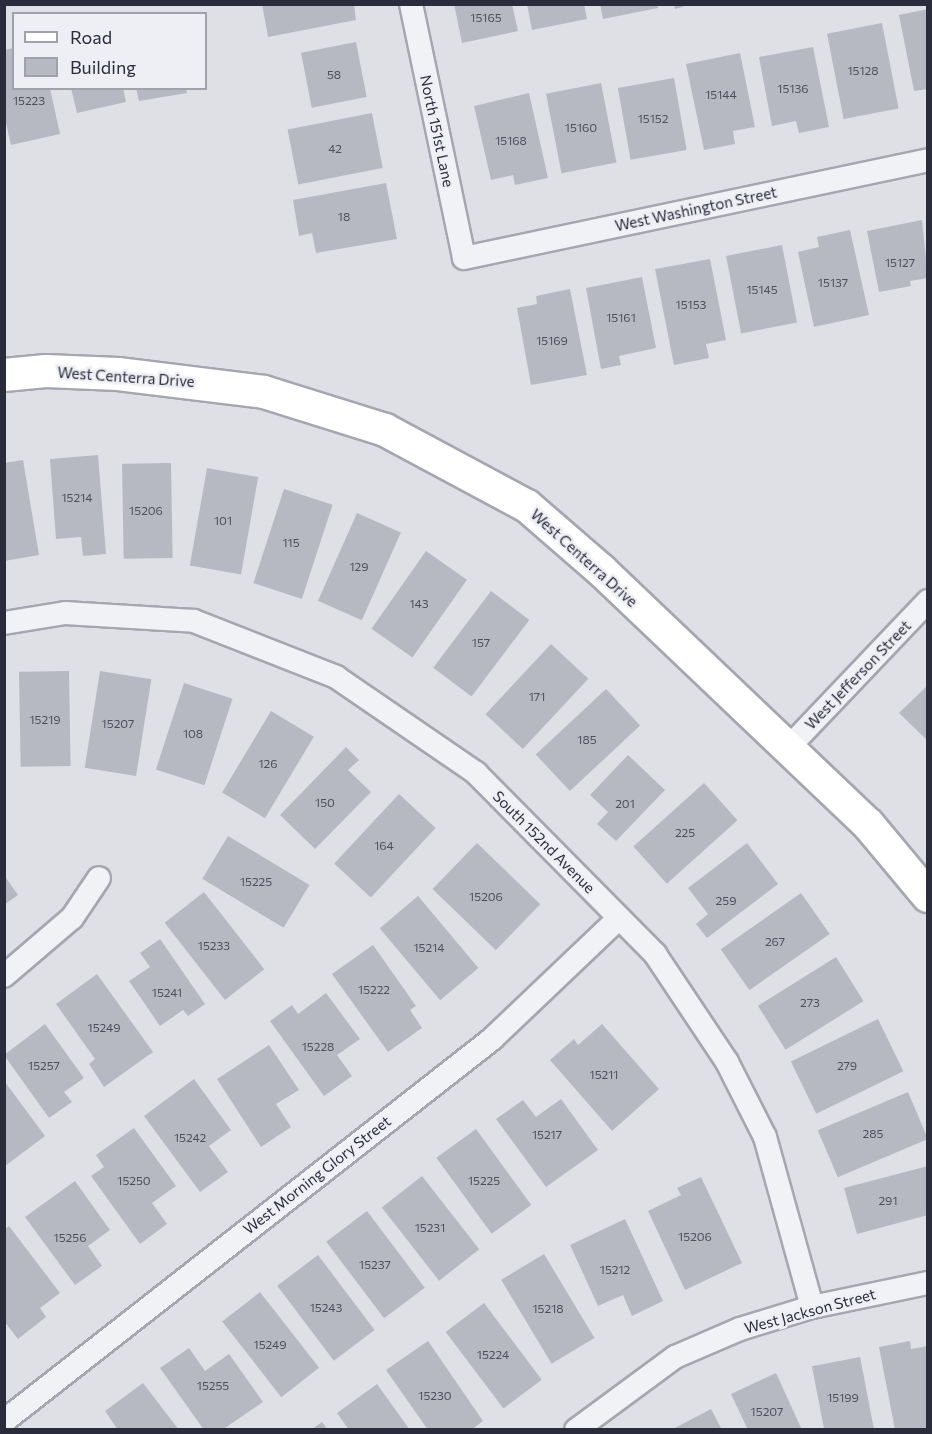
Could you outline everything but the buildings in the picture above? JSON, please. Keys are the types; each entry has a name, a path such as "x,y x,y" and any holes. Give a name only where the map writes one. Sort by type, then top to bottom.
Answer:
{"street":[{"name":"North 151st Lane","path":"411,4 464,258"},
{"name":"West Washington Street","path":"464,258 927,160"},
{"name":"West Centerra Drive","path":"4,375 46,371 188,380 264,392 385,430 527,506 601,570 868,824 927,896"},
{"name":"West Jefferson Street","path":"788,748 927,601"},
{"name":"South 152nd Avenue","path":"4,623 65,613 194,621 336,677 476,773 655,954 714,1042 760,1128 812,1307"},
{"path":"4,976 72,918 99,878"},
{"name":"West Morning Glory Street","path":"4,1420 492,1039 619,918"},
{"name":"West Jackson Street","path":"576,1430 675,1357 740,1329 812,1307 927,1283"}]}
